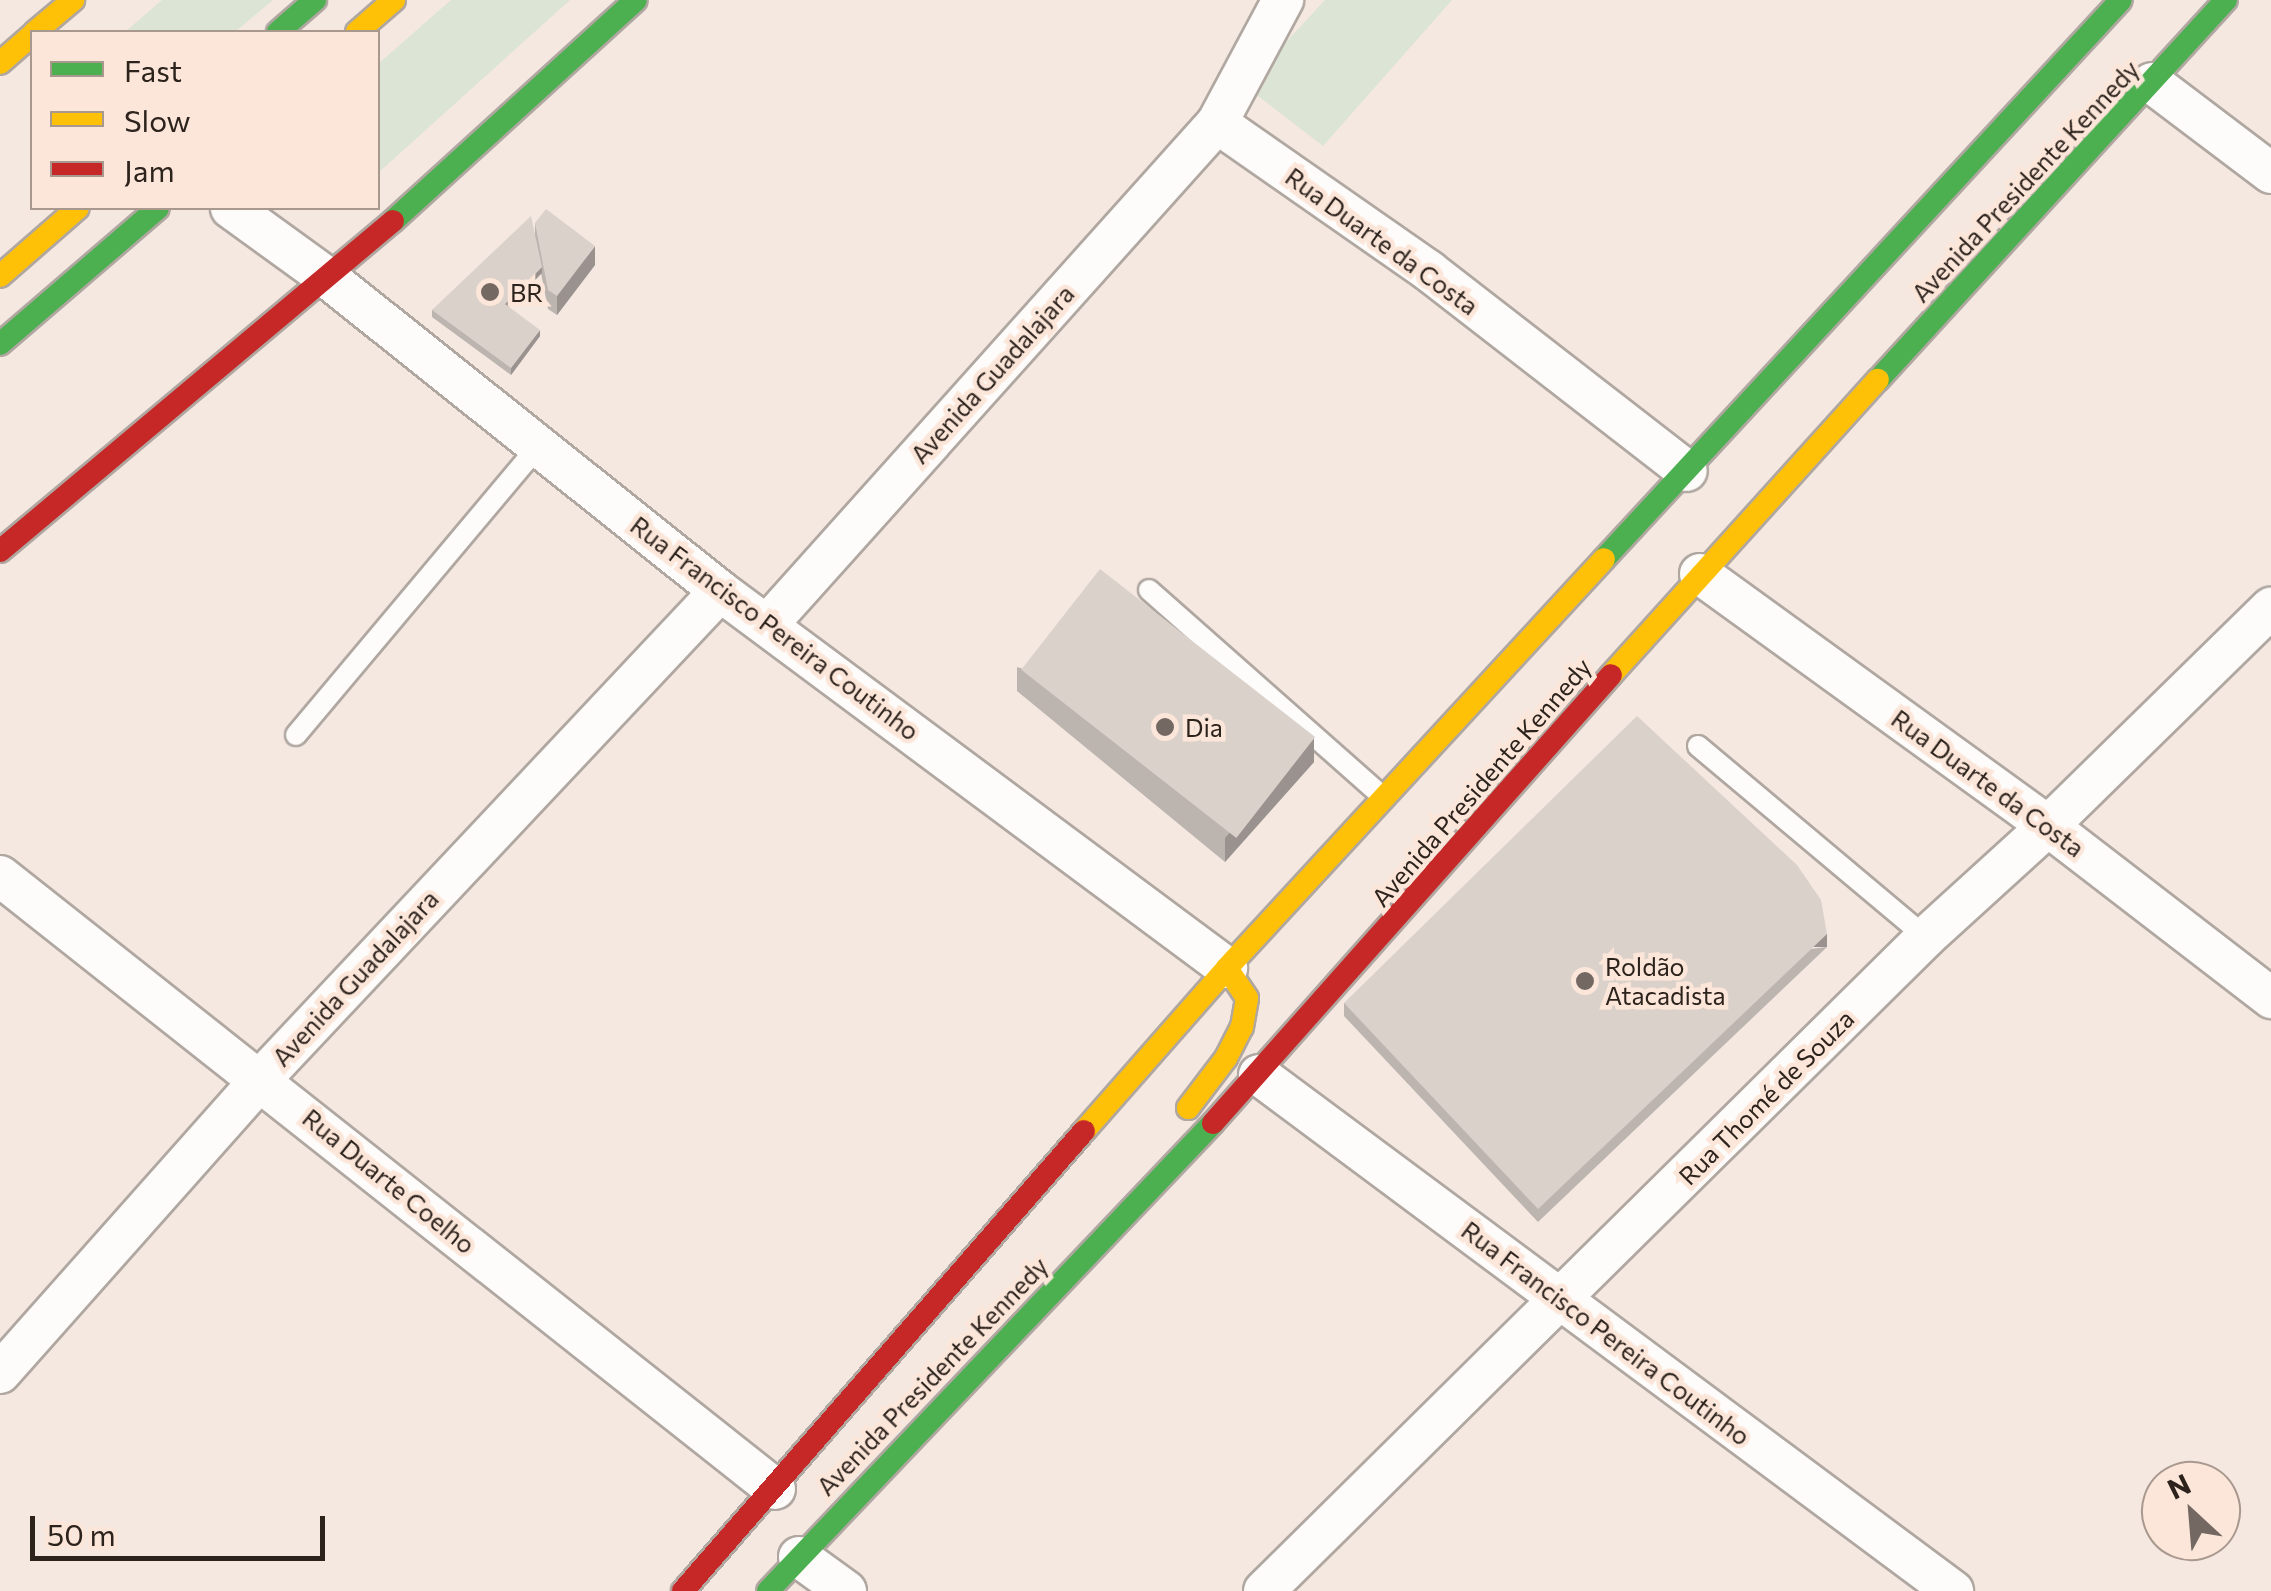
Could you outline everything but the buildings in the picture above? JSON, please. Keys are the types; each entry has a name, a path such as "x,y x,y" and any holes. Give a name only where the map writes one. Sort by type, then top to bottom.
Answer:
{"main road":[{"path":"38,30 73,0"},
{"path":"280,30 315,0"},
{"path":"359,30 394,0"},
{"path":"0,552 329,278 636,0"},
{"name":"Avenida Presidente Kennedy","path":"683,1591 776,1490 1227,968 1387,800 2121,0"},
{"name":"Avenida Presidente Kennedy","path":"768,1591 1259,1075 1700,574 2226,0"},
{"path":"0,276 76,210"},
{"path":"0,344 156,210"},
{"path":"1172,1126 1205,1089 1242,1027 1246,998 1227,968"},
{"path":"1122,1216 1132,1184 1156,1148"}],"street":[{"name":"Avenida Guadalajara","path":"768,624 1217,123 1284,0"},
{"path":"2152,83 2271,173"},
{"name":"Rua Duarte da Costa","path":"1217,123 1429,271 1687,472"},
{"name":"Rua Francisco Pereira Coutinho","path":"234,210 329,278 720,592 1227,968"},
{"name":"Rua Duarte da Costa","path":"1700,574 2048,826 2271,998"},
{"name":"Avenida Guadalajara","path":"0,1373 261,1079 720,592"},
{"name":"Rua Thomé de Souza","path":"1264,1591 1926,937 2048,826 2271,608"},
{"name":"Rua Duarte Coelho","path":"0,876 776,1490"},
{"name":"Rua Francisco Pereira Coutinho","path":"1259,1075 1953,1591"},
{"path":"799,1557 846,1591"}],"lane":[{"path":"296,735 539,446"},
{"path":"1148,590 1387,800"},
{"path":"1698,746 1926,937"}],"green space":[{"path":"162,0 273,0 237,30 127,30"},
{"path":"451,0 570,0 380,171 380,62"},
{"path":"1325,0 1452,0 1323,146 1245,86"}],"traffic: fast":[{"path":"280,30 315,0"},
{"path":"393,221 636,0"},
{"path":"1604,559 2121,0"},
{"path":"1878,380 2226,0"},
{"path":"0,344 156,210"},
{"path":"768,1591 1213,1123"}],"traffic: slow":[{"path":"37,30 73,0"},
{"path":"359,30 394,0"},
{"path":"0,63 30,37"},
{"path":"0,276 76,210"},
{"path":"1611,675 1878,380"},
{"path":"1084,1131 1227,968 1604,559"},
{"path":"1188,1108 1226,1058 1242,1027 1247,998 1227,968"}],"traffic: jam":[{"path":"0,551 393,221"},
{"path":"1213,1123 1611,675"},
{"path":"683,1591 1084,1131"}],"place":[{"name":"BR","path":"490,292"},
{"name":"Dia","path":"1165,727"},
{"name":"Roldão Atacadista","path":"1585,981"}]}
